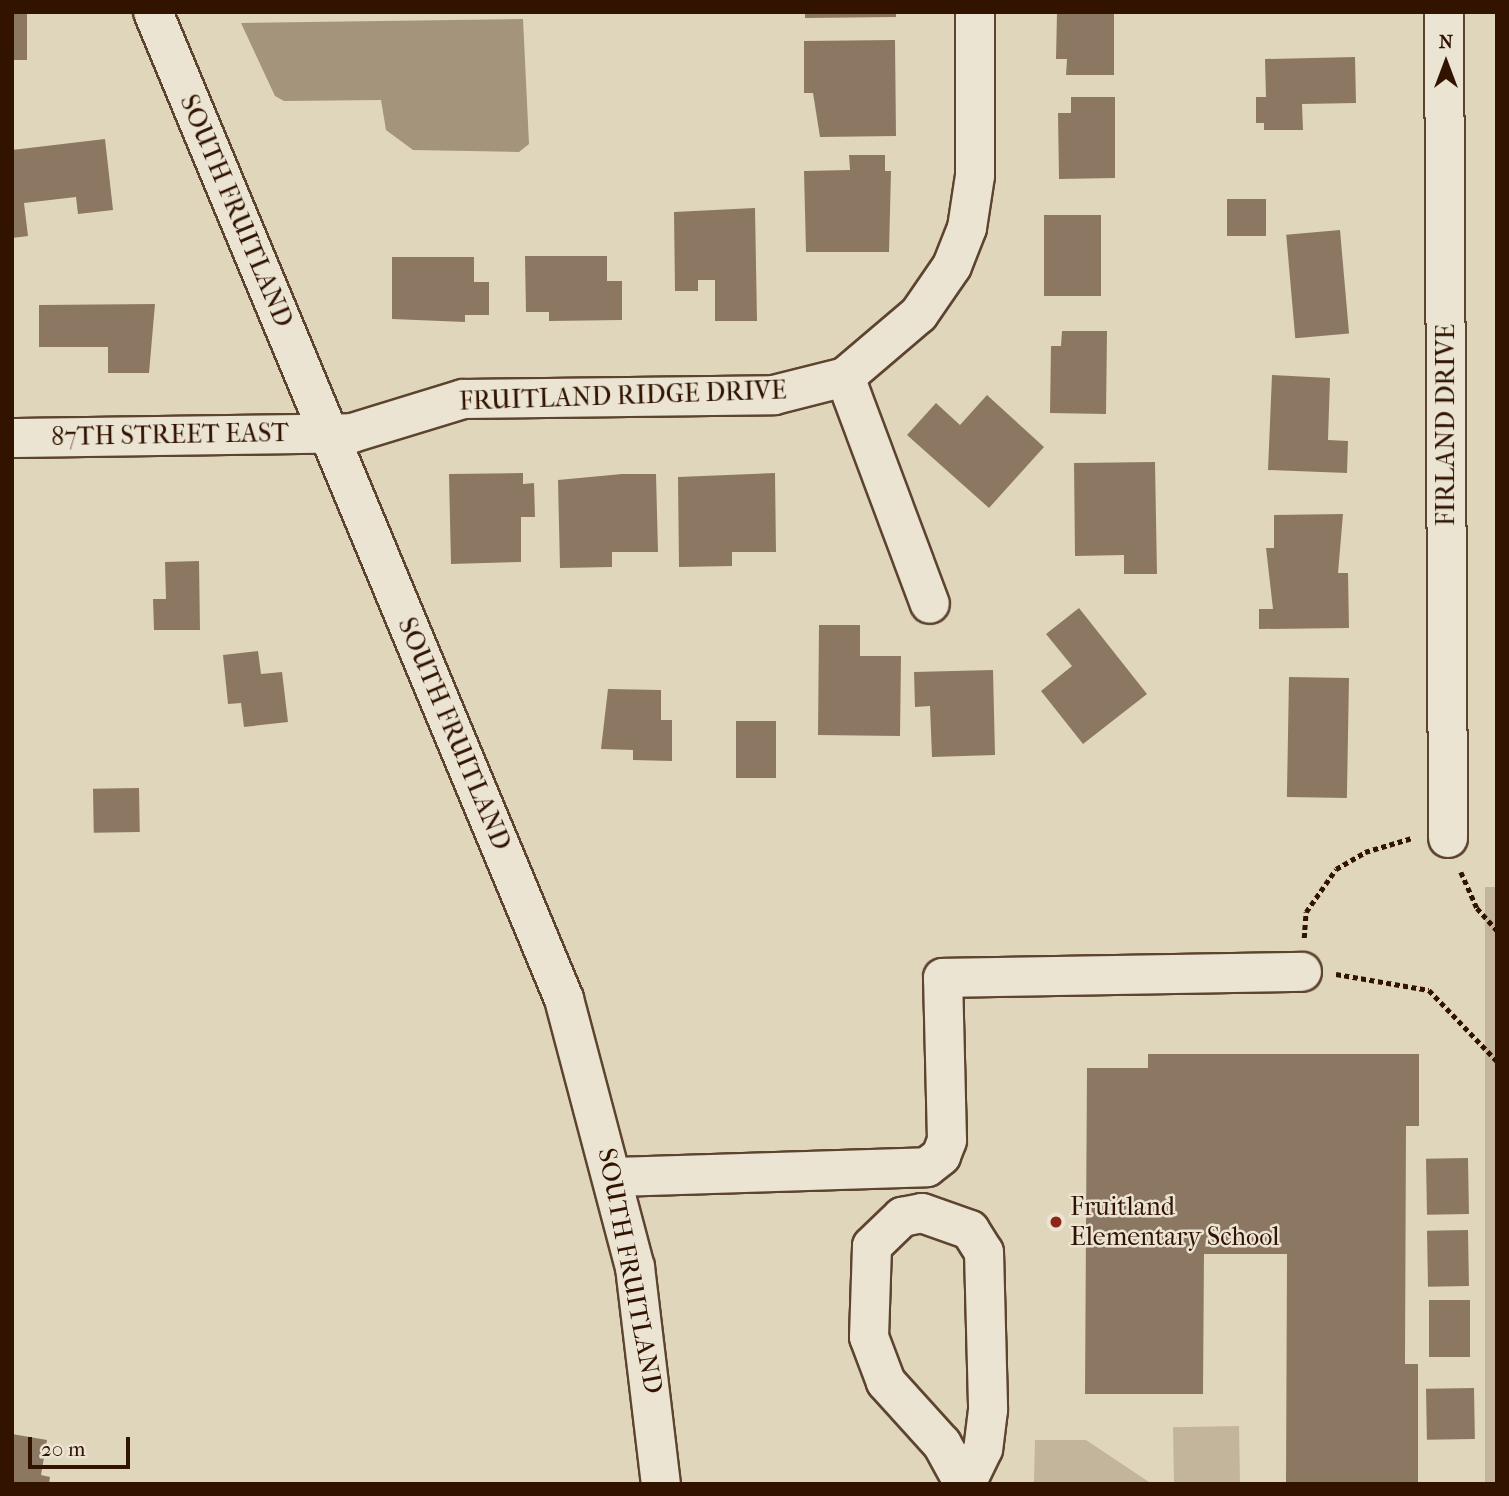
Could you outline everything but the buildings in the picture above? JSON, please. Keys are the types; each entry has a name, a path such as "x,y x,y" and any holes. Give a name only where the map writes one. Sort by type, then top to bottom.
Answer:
{"street":[{"name":"SOUTH FRUITLAND","path":"153,12 530,913 568,1012 616,1177 650,1358 661,1484"},
{"name":"FRUITLAND RIDGE DRIVE","path":"327,432 368,429 463,399 774,395 845,377 919,314 952,266 967,228 975,176 975,12"},
{"name":"FIRLAND DRIVE","path":"1444,12 1448,838"},
{"path":"845,377 930,604"},
{"name":"87TH STREET EAST","path":"12,438 327,432"},
{"path":"616,1177 927,1167 941,1156 947,1140 943,978 1302,972"},
{"path":"922,1213 970,1230 984,1252 988,1410 983,1448 965,1484 942,1444 886,1382 870,1337 872,1246 902,1217 922,1213"}],"path":[{"path":"1497,930 1477,908 1448,838 1403,838 1336,869 1306,912 1302,972 1429,990 1497,1061"}],"shaded area":[{"path":"523,19 529,144 519,152 413,150 386,130 381,100 284,101 275,96 241,23"},
{"path":"1485,887 1497,887 1497,1484 1485,1484"},
{"path":"1239,1426 1240,1484 1174,1484 1173,1427"},
{"path":"1035,1440 1086,1440 1152,1484 1034,1484"}],"place":[{"name":"Fruitland Elementary School","path":"1056,1222"}]}
